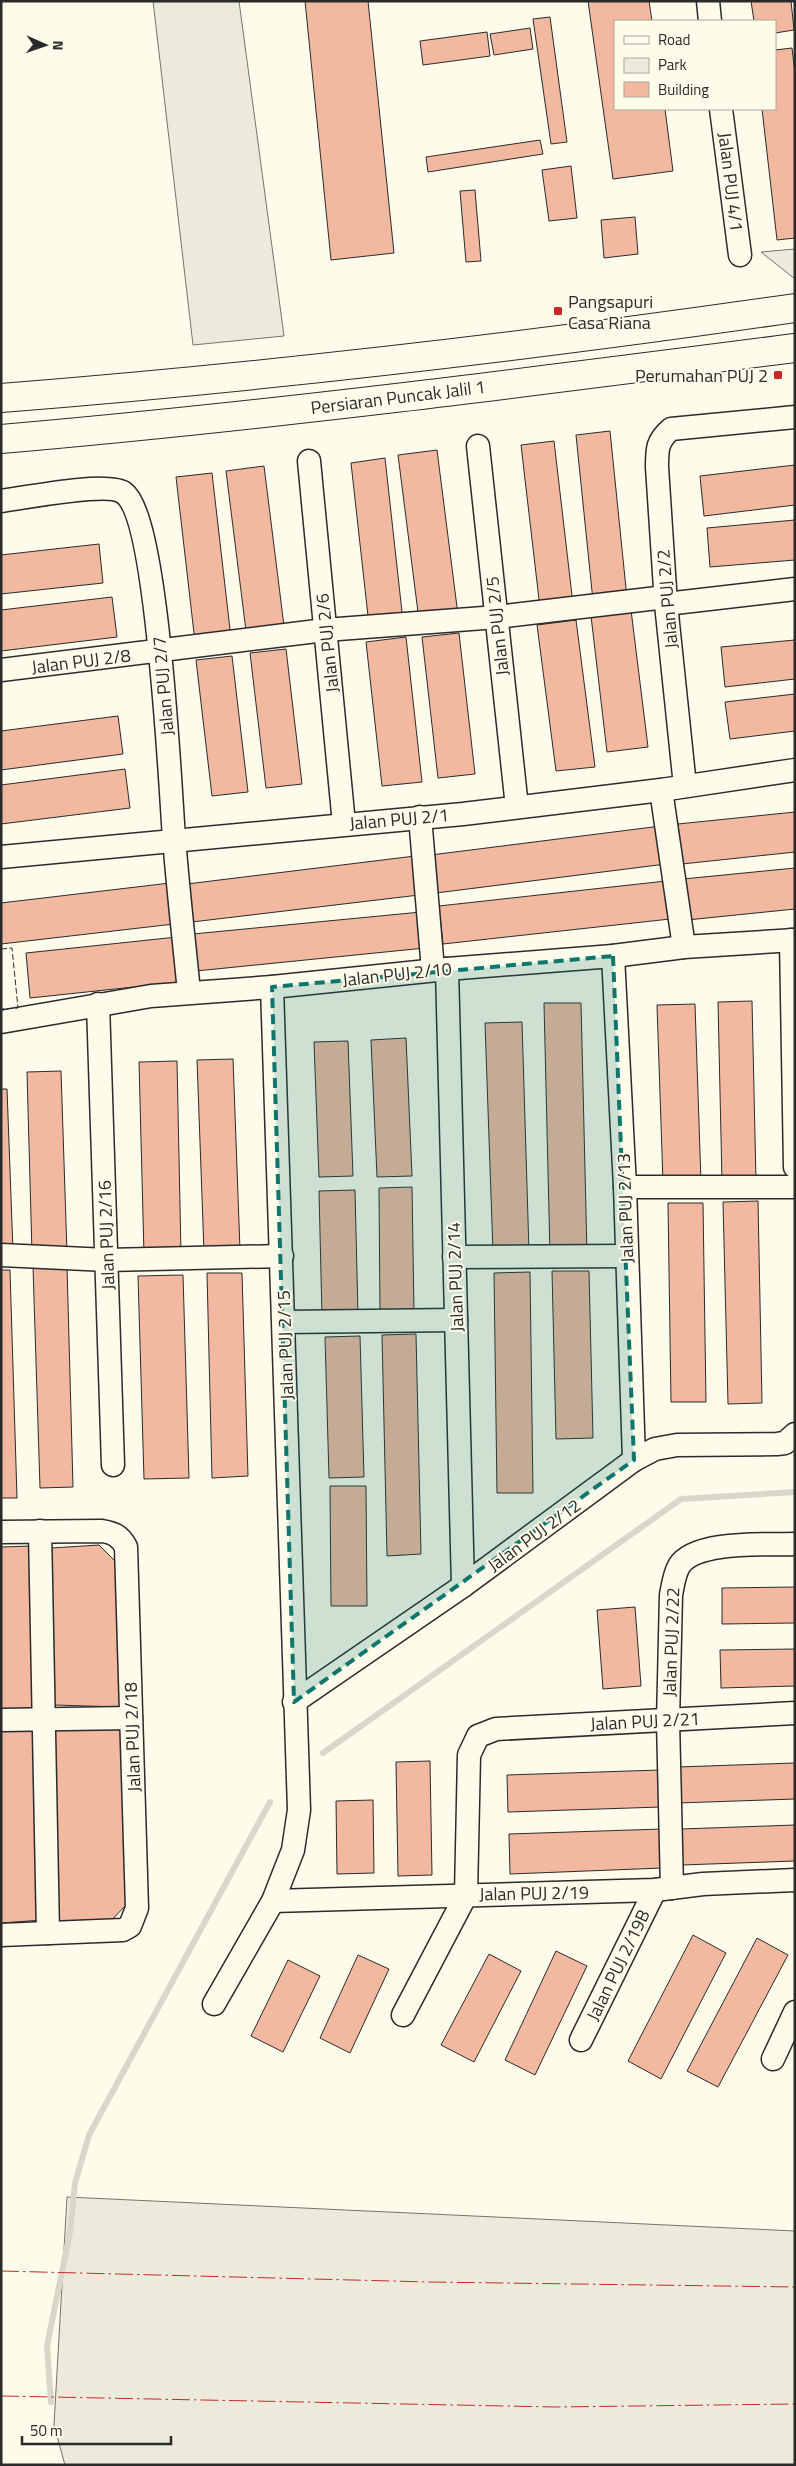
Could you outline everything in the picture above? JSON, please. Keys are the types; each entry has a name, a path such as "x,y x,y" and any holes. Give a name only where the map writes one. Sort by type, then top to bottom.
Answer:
{"main road":[{"path":"1,398 159,386 509,345 795,308"},
{"name":"Persiaran Puncak Jalil 1","path":"1,439 148,426 536,382 795,348"}],"street":[{"path":"708,1 710,20"},
{"name":"Jalan PUJ 4/1","path":"722,110 740,255"},
{"name":"Jalan PUJ 2/2","path":"685,786 666,601 656,452 661,438 670,429 795,417"},
{"name":"Jalan PUJ 2/5","path":"478,446 517,807"},
{"name":"Jalan PUJ 2/6","path":"309,461 344,824"},
{"name":"Jalan PUJ 2/7","path":"1,501 99,488 116,490 125,494 135,508 142,535 162,651 174,839 190,992"},
{"name":"Jalan PUJ 2/8","path":"1,670 326,630 497,617 795,589"},
{"name":"Jalan PUJ 2/1","path":"1,857 517,807 661,790 795,770"},
{"path":"661,790 684,947"},
{"name":"Jalan PUJ 2/14","path":"420,817 440,970 454,1257 463,1586"},
{"path":"793,940 795,1167"},
{"name":"Jalan PUJ 2/10","path":"1,1022 98,1004 190,992 272,987 440,970 612,956 684,947 793,940"},
{"name":"Jalan PUJ 2/13","path":"612,956 625,1187 634,1460"},
{"name":"Jalan PUJ 2/15","path":"272,987 282,1256 294,1702"},
{"name":"Jalan PUJ 2/16","path":"98,1004 113,1466"},
{"path":"625,1187 795,1187"},
{"path":"1,1255 107,1260 282,1256"},
{"path":"454,1257 626,1256"},
{"path":"284,1322 456,1320"},
{"name":"Jalan PUJ 2/12","path":"294,1702 463,1586 634,1460 655,1449 677,1445 776,1444 784,1443 795,1434"},
{"path":"40,1531 48,1933"},
{"name":"Jalan PUJ 2/18","path":"1,1532 102,1531 113,1533 121,1538 126,1548 137,1908 135,1918 130,1926 123,1930 1,1935"},
{"name":"Jalan PUJ 2/22","path":"664,1889 671,1595 674,1578 680,1564 692,1554 707,1549 795,1544"},
{"path":"214,2004 273,1901 293,1850 299,1810 294,1702"},
{"name":"Jalan PUJ 2/21","path":"466,1895 469,1755 478,1736 496,1729 795,1713"},
{"path":"1,1720 131,1718"},
{"name":"Jalan PUJ 2/19","path":"273,1901 664,1889 795,1880"},
{"name":"Jalan PUJ 2/19B","path":"581,2040 664,1889"},
{"path":"403,2015 466,1895"},
{"path":"772,2059 795,2012"}],"highlighted area":[{"path":"613,956 634,1460 294,1702 272,987"}],"green space":[{"path":"153,1 239,1 284,336 193,345"},
{"path":"795,249 795,279 761,252"},
{"path":"67,2197 795,2231 795,2465 65,2465 54,2425"}],"building":[{"path":"305,1 368,1 394,253 331,260"},
{"path":"588,1 649,1 652,20 614,20 614,110 665,110 673,171 613,179"},
{"path":"751,1 791,1 794,30 776,33 776,20 754,20"},
{"path":"550,17 567,142 551,144 533,19"},
{"path":"530,28 533,49 494,55 490,34"},
{"path":"487,32 490,56 423,65 420,41"},
{"path":"792,48 795,74 795,238 777,240 762,110 776,110 776,50"},
{"path":"540,140 543,154 428,172 426,157"},
{"path":"571,166 577,218 549,221 542,170"},
{"path":"475,190 481,261 466,262 460,191"},
{"path":"635,217 638,254 604,258 601,220"},
{"path":"610,431 627,598 593,601 576,435"},
{"path":"554,441 573,604 540,608 521,445"},
{"path":"437,450 458,615 419,620 398,455"},
{"path":"385,458 403,621 369,625 351,463"},
{"path":"795,465 795,505 704,516 700,476"},
{"path":"264,466 285,634 247,639 226,471"},
{"path":"212,473 231,638 195,642 176,477"},
{"path":"795,520 795,560 710,567 707,528"},
{"path":"99,544 103,583 1,594 1,555"},
{"path":"112,597 117,637 1,651 1,610"},
{"path":"631,610 648,747 607,752 591,616"},
{"path":"576,620 595,767 556,771 537,625"},
{"path":"459,633 475,774 438,778 422,637"},
{"path":"406,637 422,782 382,786 366,642"},
{"path":"795,640 795,679 725,687 721,647"},
{"path":"286,649 302,784 266,788 250,653"},
{"path":"232,656 248,792 212,796 196,660"},
{"path":"795,694 795,731 730,739 725,702"},
{"path":"118,716 123,754 1,770 1,731"},
{"path":"125,769 130,808 1,824 1,785"},
{"path":"795,812 795,852 682,864 678,824"},
{"path":"661,826 666,864 436,893 431,855"},
{"path":"415,856 419,895 192,922 187,884"},
{"path":"795,868 795,909 687,920 683,879"},
{"path":"666,881 670,919 443,944 439,906"},
{"path":"170,883 174,924 1,944 1,903"},
{"path":"421,912 425,948 196,971 193,934"},
{"path":"177,937 181,982 30,998 26,953"},
{"path":"752,1001 756,1181 722,1182 718,1002"},
{"path":"544,1003 581,1003 587,1254 550,1255"},
{"path":"695,1004 701,1182 663,1183 657,1005"},
{"path":"522,1022 529,1252 493,1253 485,1023"},
{"path":"406,1038 412,1176 377,1177 371,1040"},
{"path":"348,1041 353,1176 319,1177 314,1042"},
{"path":"233,1059 240,1250 204,1252 197,1060"},
{"path":"177,1061 181,1254 144,1255 139,1062"},
{"path":"61,1071 67,1253 32,1254 27,1072"},
{"path":"1,1089 7,1089 13,1251 1,1252"},
{"path":"412,1187 414,1314 380,1314 379,1188"},
{"path":"355,1190 358,1315 322,1316 319,1191"},
{"path":"758,1201 762,1403 728,1404 723,1202"},
{"path":"668,1203 703,1203 706,1402 671,1402"},
{"path":"67,1266 73,1487 40,1488 33,1267"},
{"path":"1,1270 10,1270 17,1498 1,1498"},
{"path":"552,1271 589,1271 593,1438 556,1439"},
{"path":"530,1272 533,1493 497,1493 494,1273"},
{"path":"207,1273 242,1273 248,1476 212,1478"},
{"path":"183,1275 189,1478 144,1479 138,1276"},
{"path":"416,1334 421,1554 387,1556 382,1335"},
{"path":"360,1336 364,1477 329,1478 325,1337"},
{"path":"330,1486 366,1486 367,1606 331,1606"},
{"path":"99,1545 116,1562 120,1707 54,1705 51,1548"},
{"path":"32,1546 37,1708 1,1709 1,1547"},
{"path":"795,1587 795,1623 722,1624 722,1588"},
{"path":"635,1607 641,1686 603,1689 597,1610"},
{"path":"795,1649 795,1686 721,1688 720,1650"},
{"path":"37,1725 42,1920 1,1923 1,1727"},
{"path":"121,1726 126,1905 109,1923 58,1923 52,1727"},
{"path":"430,1761 432,1875 398,1876 396,1762"},
{"path":"795,1763 795,1799 678,1803 677,1767"},
{"path":"660,1770 661,1807 508,1812 507,1775"},
{"path":"373,1800 374,1873 337,1874 336,1801"},
{"path":"795,1825 795,1861 682,1865 681,1829"},
{"path":"662,1829 663,1868 510,1874 509,1834"},
{"path":"693,1935 726,1953 661,2079 628,2061"},
{"path":"757,1938 788,1955 718,2087 687,2071"},
{"path":"556,1951 587,1966 535,2075 505,2060"},
{"path":"489,1954 521,1971 474,2062 441,2045"},
{"path":"358,1955 389,1969 350,2053 320,2038"},
{"path":"288,1960 320,1976 283,2052 251,2036"}],"waterway":[{"path":"323,1753 681,1499 795,1492"},
{"path":"51,2402 47,2346 70,2232 75,2183 89,2135 270,1802"}],"fence":[{"path":"1,949 12,948 18,1008 1,1009"}],"power":[{"path":"1,2271 430,2282 795,2287"},
{"path":"1,2396 555,2407 795,2404"}],"place":[{"name":"Pangsapuri Casa Riana","path":"558,311"},
{"name":"Perumahan PUJ 2","path":"778,375"}]}
